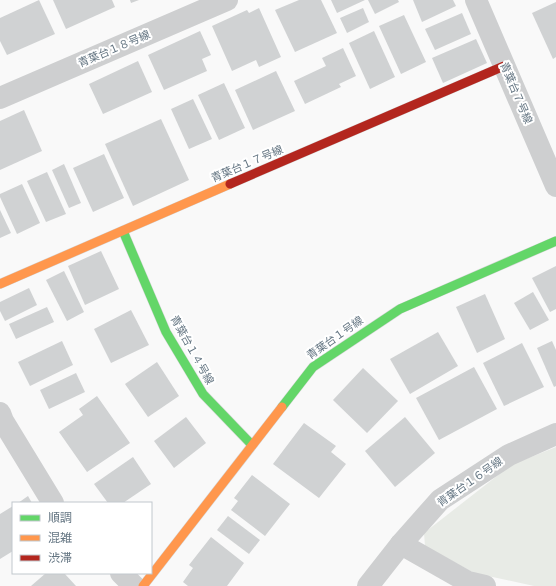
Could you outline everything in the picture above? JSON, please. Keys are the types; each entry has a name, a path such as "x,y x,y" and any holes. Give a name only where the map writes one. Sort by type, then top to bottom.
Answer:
{"street":[{"name":"青葉台１８号線","path":"0,98 227,0"},
{"name":"青葉台７号線","path":"476,0 556,186"},
{"name":"青葉台１７号線","path":"0,284 504,66"},
{"name":"青葉台１４号線","path":"123,231 166,332 203,394 252,445"},
{"name":"青葉台１号線","path":"143,586 313,367 400,309 556,241"},
{"path":"0,413 52,502"},
{"name":"青葉台１６号線","path":"368,586 401,544 440,500 509,455 556,434"},
{"path":"401,544 468,582 485,586"},
{"path":"122,574 134,586"}],"shaded area":[{"path":"556,447 556,586 534,586 474,573 425,546 424,533 511,465"}],"building":[{"path":"39,0 55,34 7,55 0,41 0,18"},
{"path":"53,0 112,0 115,7 66,29"},
{"path":"130,0 139,0 131,3"},
{"path":"299,0 321,0 337,33 295,52 275,10"},
{"path":"331,0 365,0 337,13"},
{"path":"368,0 398,0 399,2 375,14"},
{"path":"413,0 453,0 456,6 422,22"},
{"path":"556,2 556,57 553,59 532,13"},
{"path":"259,8 281,57 259,67 256,60 232,71 212,26 247,10 249,13"},
{"path":"363,8 369,22 347,33 340,18"},
{"path":"462,13 471,34 435,50 425,29"},
{"path":"404,15 426,62 401,74 379,26"},
{"path":"200,31 211,55 202,59 207,71 164,90 148,55"},
{"path":"374,31 395,77 370,89 349,43"},
{"path":"476,39 487,63 443,83 432,58"},
{"path":"343,48 356,76 339,84 341,87 305,104 294,81 326,66 322,58"},
{"path":"138,61 152,92 103,114 89,84"},
{"path":"276,71 295,111 253,130 235,90"},
{"path":"224,83 245,128 219,140 198,95"},
{"path":"193,99 212,139 189,149 171,109"},
{"path":"24,110 42,151 0,170 0,121"},
{"path":"161,119 189,180 133,206 105,144"},
{"path":"104,154 124,198 93,212 73,168"},
{"path":"64,164 81,203 69,208 52,170"},
{"path":"47,172 66,214 46,222 27,181"},
{"path":"22,184 40,223 17,234 0,194"},
{"path":"0,210 11,233 0,238"},
{"path":"101,251 119,289 85,305 68,266"},
{"path":"556,266 556,309 550,312 532,278"},
{"path":"64,271 84,312 67,321 46,280"},
{"path":"29,288 37,305 5,321 0,311 0,302"},
{"path":"533,292 549,320 530,330 514,303"},
{"path":"485,294 505,339 477,353 456,307"},
{"path":"47,307 54,322 16,339 9,324"},
{"path":"131,310 149,345 111,363 94,329"},
{"path":"438,332 458,366 410,394 390,359"},
{"path":"62,341 73,365 30,386 18,362"},
{"path":"552,341 556,350 556,386 554,387 537,348"},
{"path":"522,343 544,387 504,406 483,363"},
{"path":"157,362 179,396 148,417 125,384"},
{"path":"474,367 497,409 439,440 416,398"},
{"path":"363,368 398,401 367,433 333,400"},
{"path":"76,373 85,392 49,409 40,390"},
{"path":"97,396 130,443 87,472 59,432 83,415 79,409"},
{"path":"186,417 206,443 174,468 154,441"},
{"path":"405,417 435,453 395,487 365,451"},
{"path":"304,423 336,446 331,452 346,464 319,498 273,464"},
{"path":"133,457 151,484 124,502 107,502 94,484"},
{"path":"252,475 290,504 265,536 231,510 238,501 234,498"},
{"path":"28,496 31,502 19,502"},
{"path":"12,507 12,552 0,559 0,514"},
{"path":"228,516 260,540 249,554 217,530"},
{"path":"211,537 244,563 227,586 188,586 183,582 193,568 189,565"},
{"path":"45,574 65,574 76,586 31,586"}],"traffic: fast":[{"path":"123,231 166,332 203,394 252,445"},
{"path":"282,407 313,367 400,309 556,241"}],"traffic: slow":[{"path":"0,284 230,184"},
{"path":"143,586 282,407"}],"traffic: jam":[{"path":"230,184 504,66"}]}
